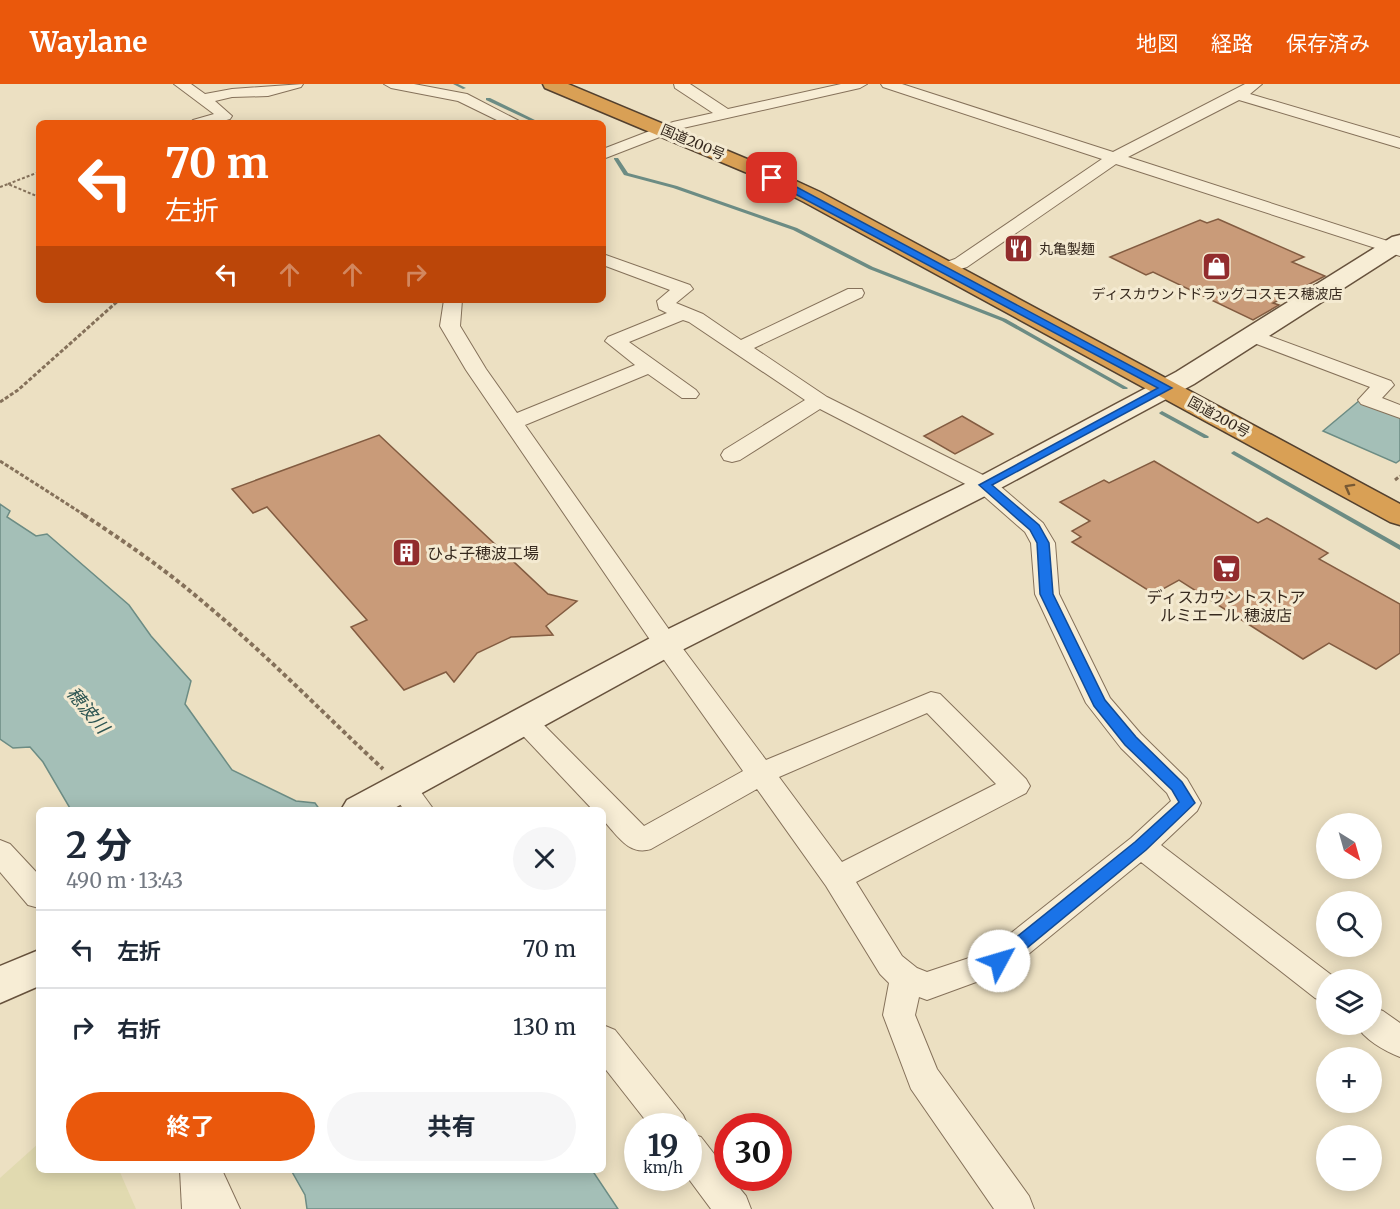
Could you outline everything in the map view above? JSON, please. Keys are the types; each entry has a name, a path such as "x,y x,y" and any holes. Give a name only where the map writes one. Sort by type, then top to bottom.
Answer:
{"highway":[{"name":"国道200号","path":"552,84 671,127"},
{"name":"国道200号","path":"576,84 671,127 952,266 1176,383 1398,488"},
{"name":"国道200号","path":"1176,383 1400,516"}],"street":[{"path":"181,84 225,116 210,120"},
{"path":"203,99 232,93 268,92 296,84"},
{"path":"391,84 462,97 508,120"},
{"path":"683,84 680,85 725,114"},
{"path":"606,153 671,127 860,84"},
{"path":"888,84 1397,247"},
{"path":"952,266 1114,158 1248,87 1400,143"},
{"path":"394,801 524,722 666,644 985,485 1176,383 1397,247"},
{"path":"453,303 450,326 511,423 666,644 837,878 891,965 906,978 927,986 999,961 1140,846 1187,803 1177,786 1131,741 1099,703 1047,594 1043,543 1035,528 985,485 820,401 696,318 682,314 666,305 666,300 684,289 606,260"},
{"path":"739,348 855,293"},
{"path":"682,314 615,340 689,394"},
{"path":"1252,336 1384,385 1368,400 1400,412"},
{"path":"511,423 650,366"},
{"path":"732,455 796,412 820,401"},
{"path":"524,722 641,842 762,773 931,701 1017,786 837,878"},
{"path":"1140,846 1316,980"},
{"path":"0,852 36,893"},
{"path":"0,985 36,968"},
{"path":"906,978 899,1015 923,1077 1016,1209"},
{"path":"1382,1029 1400,1042"},
{"path":"606,1044 661,1113"},
{"path":"702,1168 733,1209"},
{"path":"198,1173 200,1209"},
{"path":"205,1173 222,1209"}],"path":[{"path":"0,187 36,173"},
{"path":"8,184 36,196"},
{"path":"0,402 18,390 116,303"},
{"path":"0,461 92,518 182,585 256,649 394,801"},
{"path":"1398,488 1400,476"}],"shaded area":[{"path":"36,1146 36,1173 120,1173 136,1209 0,1209 0,1178"}],"water":[{"path":"1360,400 1400,416 1400,460 1396,463 1323,431"},
{"name":"穂波川","path":"0,504 10,511 7,517 36,536 47,534 129,605 151,636 191,681 185,704 232,770 296,801 315,803 318,807 69,807 43,762 30,747 13,748 0,739"},
{"path":"293,1173 594,1173 618,1209 307,1209 305,1195"}],"building":[{"name":"ディスカウントドラッグコスモス穂波店","path":"1218,219 1304,257 1292,262 1325,276 1273,303 1279,305 1253,320 1153,272 1146,275 1110,257 1200,220 1207,223"},
{"path":"962,416 993,434 955,454 924,436"},
{"name":"ひよ子穂波工場","path":"379,435 548,594 577,601 546,626 553,635 511,637 477,653 454,682 446,672 404,690 351,627 367,620 267,507 253,513 232,489"},
{"name":"ディスカウントストア ルミエール 穂波店","path":"1154,461 1258,523 1267,518 1328,553 1319,559 1400,604 1400,653 1376,669 1329,643 1303,659 1179,580 1154,594 1072,542 1081,537 1072,531 1090,521 1060,502 1104,480 1109,483"}],"waterway":[{"path":"455,84 464,88"},
{"path":"488,99 533,120"},
{"path":"616,159 626,174 675,187 795,229 871,268 1004,320 1125,388"},
{"path":"1162,413 1206,437"},
{"path":"1234,453 1400,548"}],"place":[{"name":"丸亀製麺","path":"1018,249"},
{"name":"ディスカウントドラッグコスモス穂波店","path":"1217,267"},
{"name":"ひよ子穂波工場","path":"406,553"},
{"name":"ディスカウントストア ルミエール 穂波店","path":"1226,569"}],"route":[{"path":"772,178 812,197 1166,388 985,485 1035,528 1043,543 1047,594 1099,703 1131,741 1177,786 1187,803 1140,846 999,961"}]}
